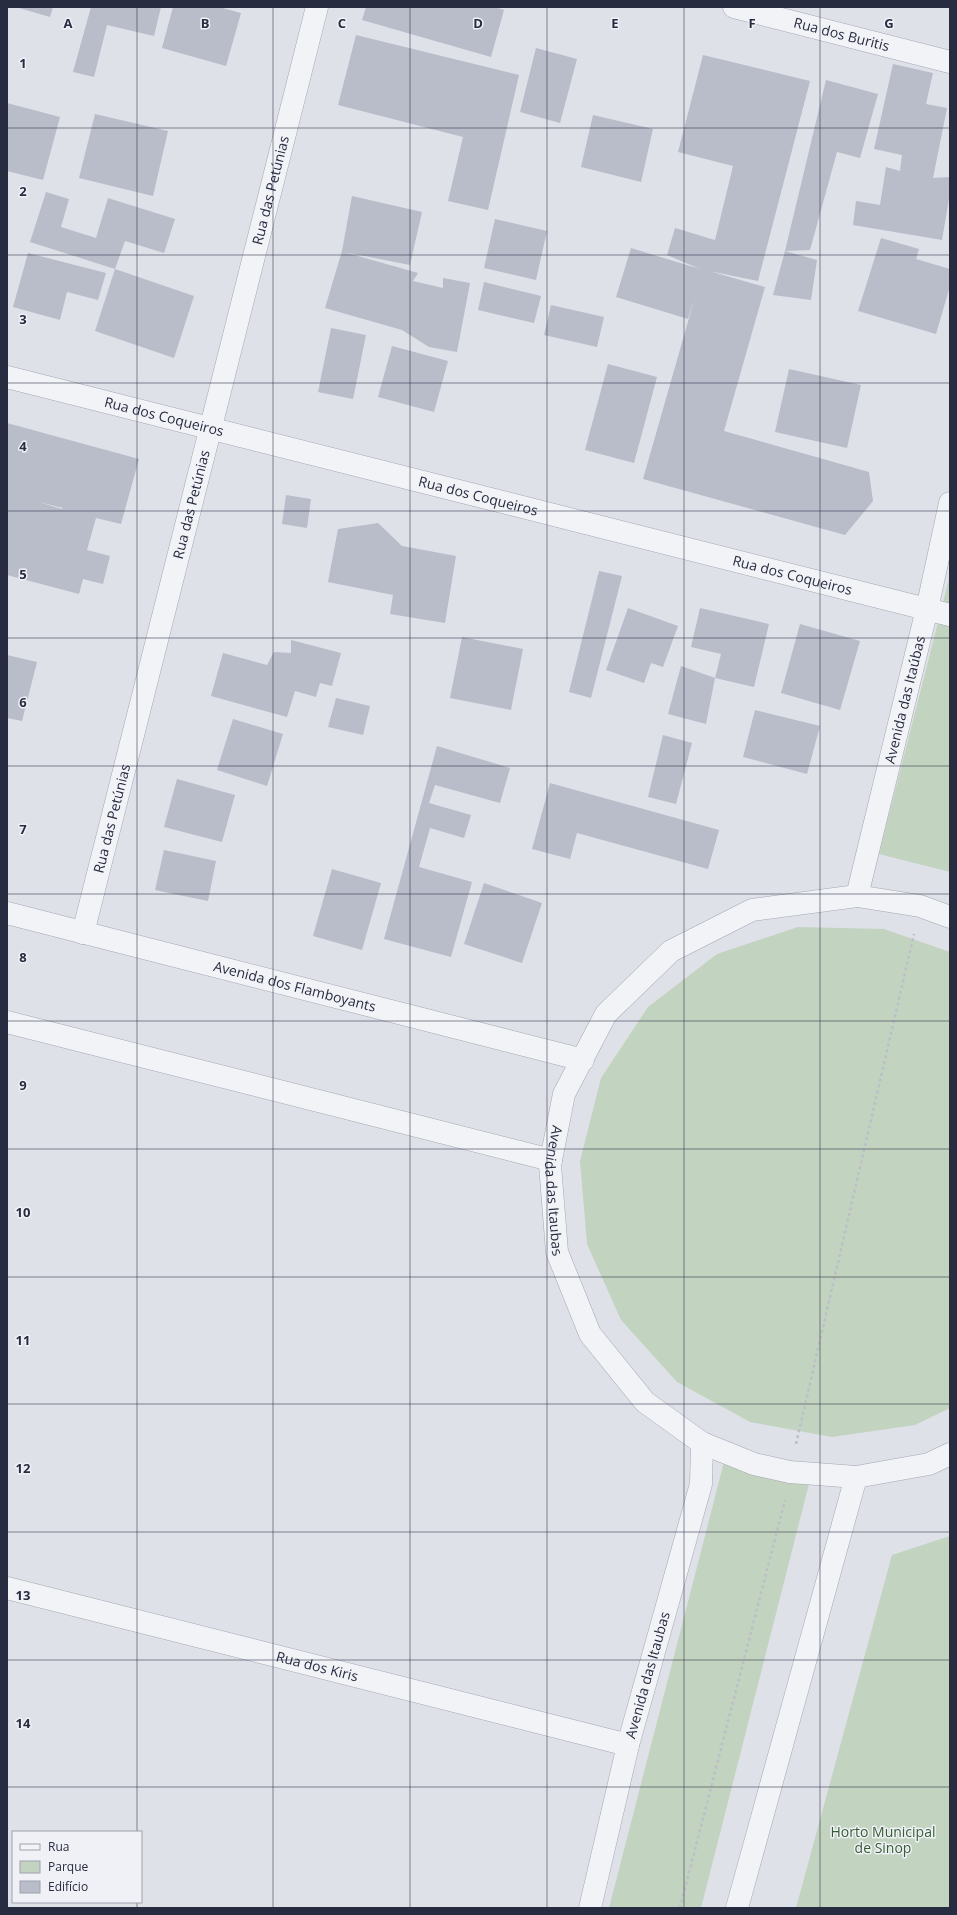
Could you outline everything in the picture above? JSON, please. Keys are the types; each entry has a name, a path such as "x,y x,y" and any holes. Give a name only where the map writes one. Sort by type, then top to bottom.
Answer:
{"street":[{"name":"Rua das Petúnias","path":"83,933 317,7"},
{"name":"Rua dos Buritis","path":"734,7 950,62"},
{"name":"Rua dos Coqueiros","path":"7,377 950,615"},
{"name":"Avenida das Itaúbas","path":"857,896 927,609 950,503"},
{"name":"Avenida das Itaubas","path":"950,917 920,906 857,896 752,910 671,951 606,1014 564,1094 550,1165 557,1252 590,1334 646,1402 702,1442 754,1464 790,1472 856,1476 929,1464 950,1454"},
{"name":"Avenida dos Flamboyants","path":"7,913 583,1060"},
{"path":"7,1022 551,1160"},
{"name":"Avenida das Itaubas","path":"590,1908 628,1745 701,1484 702,1442"},
{"path":"737,1908 856,1476"},
{"name":"Rua dos Kiris","path":"7,1588 628,1745"}],"path":[{"path":"680,1908 782,1513 790,1472 920,906"}],"green space":[{"path":"950,575 950,872 879,854"},
{"path":"798,927 884,929 950,952 950,1408 915,1425 832,1437 750,1422 677,1382 621,1320 587,1244 580,1161 601,1078 648,1007 717,954"},
{"path":"724,1462 809,1484 701,1908 609,1908"},
{"name":"Horto Municipal de Sinop","path":"950,1536 950,1908 796,1908 892,1555"}],"building":[{"path":"53,7 50,17 19,8"},
{"path":"91,7 161,7 154,36 107,25 94,77 73,72"},
{"path":"173,7 219,7 241,13 226,66 162,48"},
{"path":"366,7 494,7 504,10 491,57 362,20"},
{"path":"356,35 519,75 488,210 448,201 463,137 338,105"},
{"path":"536,48 577,59 560,123 520,112"},
{"path":"703,55 810,81 758,281 709,271 765,287 724,431 869,472 873,501 845,535 643,479 695,297 688,319 616,297 631,248 700,269 667,255 675,228 715,240 733,166 678,152"},
{"path":"893,64 933,73 926,104 947,108 933,178 950,177 950,193 942,240 853,225 856,201 880,205 886,167 900,171 902,155 874,149"},
{"path":"826,80 878,94 860,158 837,152 810,250 785,251"},
{"path":"7,103 60,117 43,180 7,171"},
{"path":"95,114 168,131 153,196 79,178"},
{"path":"593,115 653,129 641,182 581,167"},
{"path":"46,192 69,199 61,227 96,238 108,198 175,219 164,253 125,241 115,269 30,242"},
{"path":"352,196 422,212 410,265 344,252 418,273 413,281 443,288 443,278 470,283 457,352 429,347 402,330 325,308 342,251"},
{"path":"495,219 547,231 536,280 484,268"},
{"path":"881,238 919,249 916,259 950,269 950,286 936,334 858,311"},
{"path":"785,251 817,260 811,300 773,295"},
{"path":"28,253 106,273 98,300 67,292 60,320 13,307"},
{"path":"115,269 194,296 174,358 95,331"},
{"path":"484,282 541,296 534,323 478,310"},
{"path":"551,305 604,317 597,347 544,335"},
{"path":"331,328 366,335 353,399 318,392"},
{"path":"392,346 448,361 434,412 378,397"},
{"path":"608,364 657,377 634,463 585,450"},
{"path":"789,369 861,385 847,448 775,432"},
{"path":"7,423 139,459 121,524 96,518 87,550 110,556 103,584 83,579 79,594 7,575","holes":["35,501 63,508 62,509"]},
{"path":"286,495 311,499 307,528 282,524"},
{"path":"378,523 402,546 456,556 445,623 390,614 393,595 328,582 338,529"},
{"path":"599,571 622,576 591,698 569,692"},
{"path":"628,608 678,626 663,667 651,663 644,683 606,670"},
{"path":"700,608 769,624 754,687 715,678 721,654 691,647"},
{"path":"800,624 860,641 840,710 781,693"},
{"path":"462,637 523,649 511,710 450,698"},
{"path":"291,640 341,653 332,686 320,683 316,697 295,691 287,717 211,696 223,653 267,665 274,652 291,653"},
{"path":"7,655 37,662 22,721 7,718"},
{"path":"681,666 715,678 706,724 668,714"},
{"path":"336,698 370,706 363,735 328,727"},
{"path":"755,710 820,726 807,774 743,757"},
{"path":"233,719 283,734 267,786 217,770"},
{"path":"663,735 692,743 676,804 648,797"},
{"path":"437,746 510,768 500,803 435,785 429,803 471,815 464,838 430,828 419,867 472,882 451,957 384,939"},
{"path":"177,779 235,795 222,842 164,827"},
{"path":"550,783 719,830 708,869 577,833 570,859 532,849"},
{"path":"164,850 216,861 208,901 155,890"},
{"path":"332,869 381,883 362,950 313,936"},
{"path":"484,883 542,903 522,963 464,944"}]}
